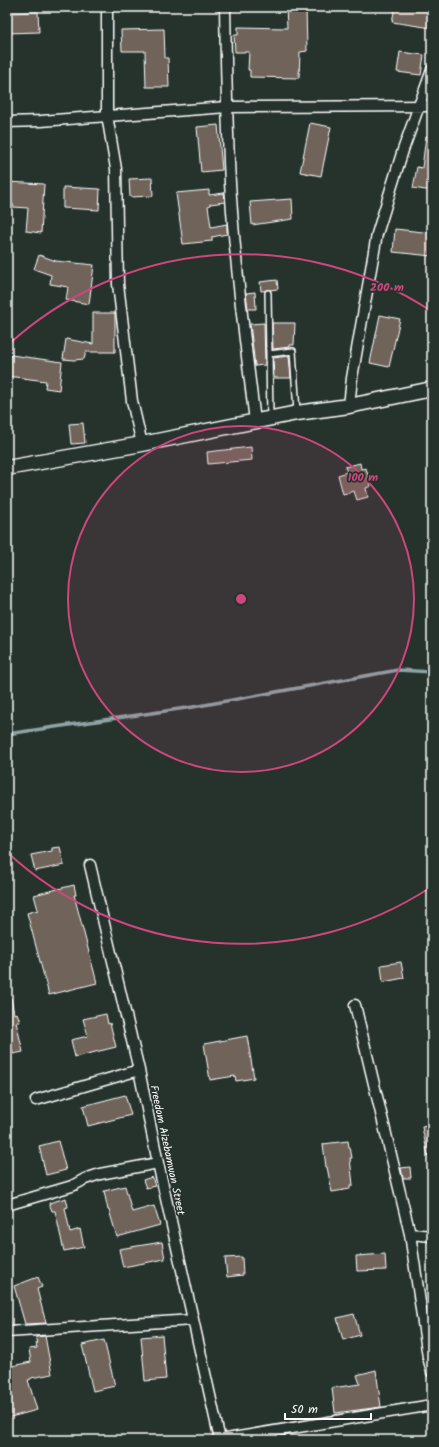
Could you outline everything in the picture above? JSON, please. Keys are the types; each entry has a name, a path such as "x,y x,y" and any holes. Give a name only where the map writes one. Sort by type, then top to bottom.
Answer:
{"street":[{"path":"107,7 107,116 116,169 118,284 132,401 142,444"},
{"path":"225,7 230,183 241,305 255,421"},
{"path":"349,406 352,378 377,234 403,150 432,70"},
{"path":"7,122 107,116 227,106 432,106"},
{"path":"7,468 142,444 297,413 349,406 432,389"},
{"name":"Freedom Aizebamwan Street","path":"90,865 139,1070 158,1163 220,1440"},
{"path":"355,1005 410,1234 432,1372"},
{"path":"36,1100 139,1070"},
{"path":"7,1205 72,1186 85,1179 100,1174 158,1163"},
{"path":"410,1234 432,1236"},
{"path":"7,1332 193,1320"},
{"path":"220,1440 432,1406"}],"lane":[{"path":"268,293 270,418"},
{"path":"269,354 293,351 297,413"}],"building":[{"path":"286,7 306,7 307,51 300,52 299,78 250,77 250,70 248,70 249,52 235,52 234,35 238,35 238,27 287,28"},
{"path":"395,7 413,7 432,10 432,28 392,22"},
{"path":"38,12 39,32 7,33 7,13"},
{"path":"164,29 165,58 168,58 169,87 146,87 145,51 122,51 121,30"},
{"path":"400,52 424,55 421,75 397,72"},
{"path":"310,123 331,127 321,176 300,172"},
{"path":"218,125 222,170 201,172 197,127"},
{"path":"426,136 432,136 432,191 413,188 417,167 422,168"},
{"path":"152,178 153,196 130,197 129,179"},
{"path":"7,182 44,184 41,233 26,231 28,208 13,207 13,204 7,204"},
{"path":"63,187 100,189 99,210 63,208"},
{"path":"209,190 209,195 224,193 225,202 210,204 208,206 211,227 227,224 227,234 212,237 212,241 183,244 176,193"},
{"path":"292,199 293,219 252,225 250,202"},
{"path":"395,229 432,233 432,256 393,252"},
{"path":"39,255 56,261 94,265 89,304 66,300 68,287 50,284 51,275 34,269"},
{"path":"277,280 278,289 261,291 260,282"},
{"path":"255,292 256,309 248,309 246,293"},
{"path":"93,313 115,313 115,352 86,352 84,359 63,359 66,339 93,344"},
{"path":"380,315 400,319 389,367 370,363"},
{"path":"264,323 265,365 255,366 250,324"},
{"path":"272,323 295,323 294,345 290,345 290,347 273,349"},
{"path":"11,355 62,362 59,390 45,388 46,381 7,376 7,365 9,365"},
{"path":"289,356 291,378 274,378 273,358"},
{"path":"83,423 85,443 71,444 69,424"},
{"path":"251,447 252,460 208,464 207,452"},
{"path":"360,463 361,469 366,468 371,486 366,488 368,497 357,500 354,491 343,494 338,475 347,472 345,467"},
{"path":"60,847 64,865 35,871 31,855 52,851 52,848"},
{"path":"74,885 76,895 74,895 97,983 49,995 27,913 38,910 34,895"},
{"path":"401,962 404,978 383,982 381,965"},
{"path":"7,998 11,998 14,1014 17,1013 20,1022 16,1022 23,1052 13,1054 7,1026"},
{"path":"106,1014 108,1024 110,1023 116,1047 75,1057 71,1040 88,1036 83,1019"},
{"path":"247,1036 254,1078 236,1081 235,1076 210,1080 204,1044"},
{"path":"125,1095 131,1115 88,1126 83,1106"},
{"path":"432,1125 432,1156 428,1156 422,1127"},
{"path":"58,1141 66,1170 46,1175 39,1146"},
{"path":"348,1141 352,1158 350,1158 353,1185 350,1185 350,1189 332,1192 326,1167 323,1144"},
{"path":"410,1167 411,1178 403,1178 401,1168"},
{"path":"152,1177 155,1186 146,1188 143,1180"},
{"path":"125,1186 132,1212 154,1206 160,1225 117,1237 108,1210 104,1191"},
{"path":"66,1198 68,1207 65,1208 70,1232 80,1229 84,1247 64,1251 55,1211 52,1211 49,1203"},
{"path":"162,1242 165,1259 123,1267 119,1249"},
{"path":"385,1254 386,1270 357,1271 356,1256"},
{"path":"242,1257 243,1275 227,1277 225,1258"},
{"path":"38,1277 42,1287 37,1289 46,1323 25,1324 14,1286"},
{"path":"354,1314 360,1335 343,1340 337,1318"},
{"path":"162,1335 166,1379 145,1381 141,1337"},
{"path":"45,1336 52,1374 31,1378 28,1380 37,1410 7,1418 7,1367 31,1362 29,1349 37,1348 36,1343 38,1343 36,1337"},
{"path":"104,1340 115,1386 93,1391 82,1345"},
{"path":"376,1370 381,1407 335,1413 332,1388 360,1384 357,1375"}],"waterway":[{"path":"7,734 193,707 398,670 432,672"}]}
